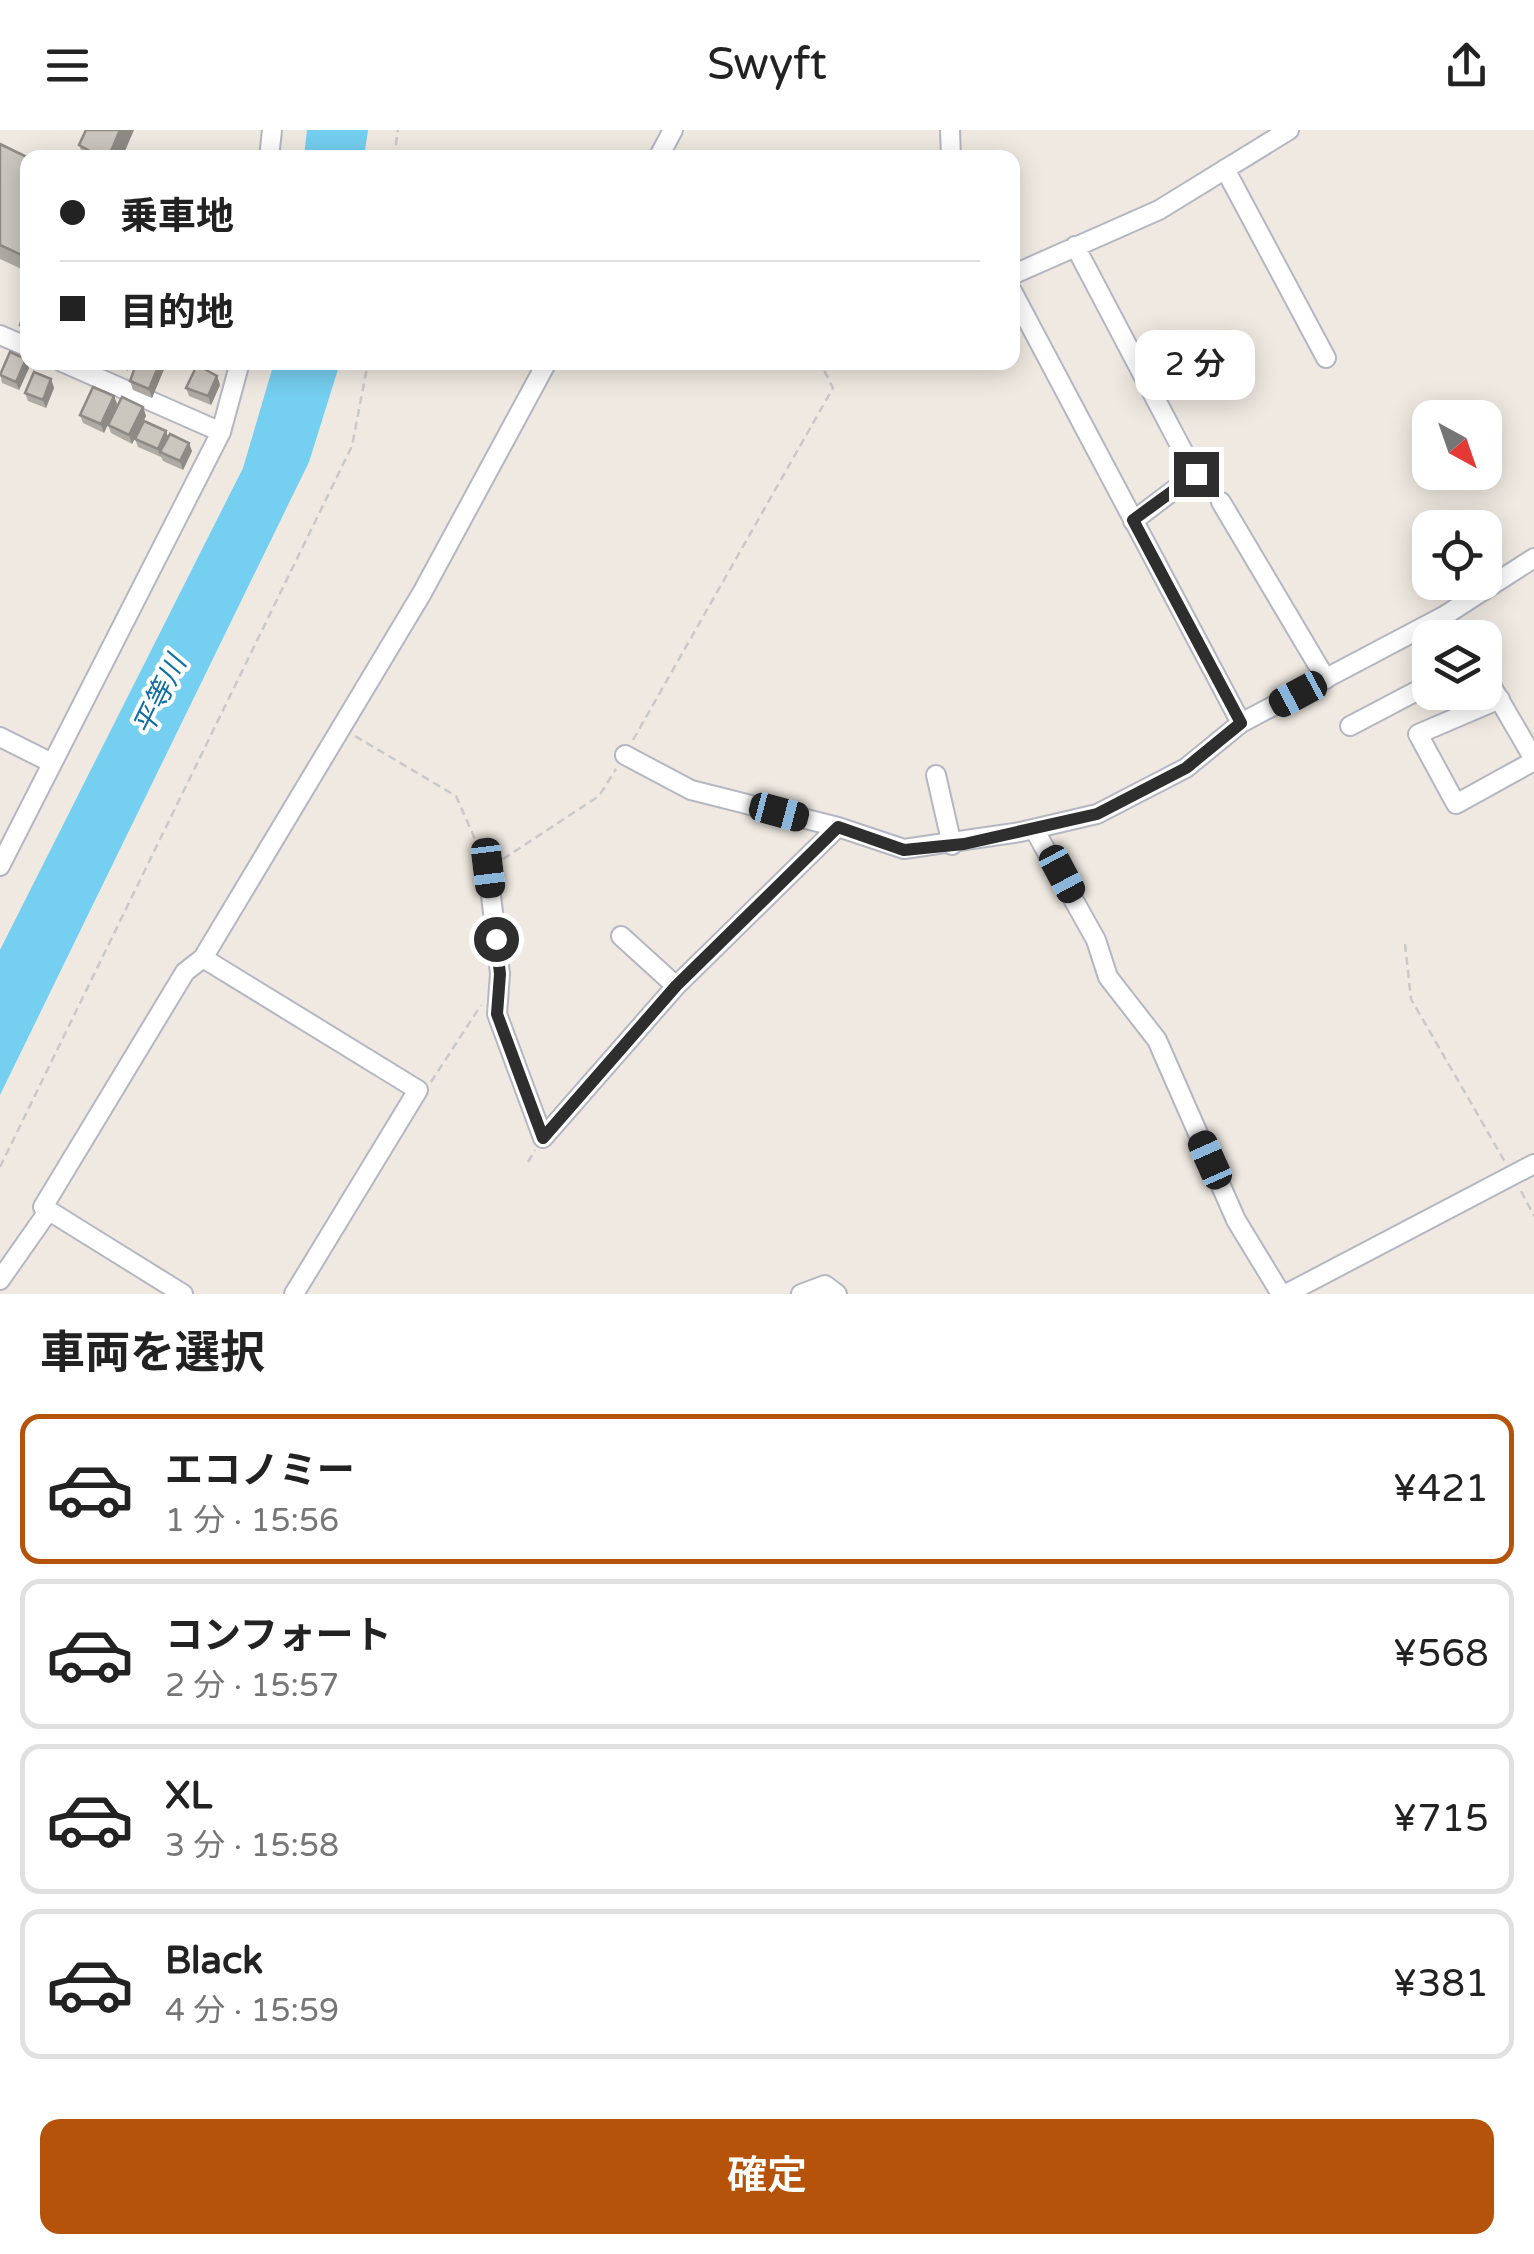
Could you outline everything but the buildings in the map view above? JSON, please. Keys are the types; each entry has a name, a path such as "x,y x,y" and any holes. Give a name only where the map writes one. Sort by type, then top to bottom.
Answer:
{"street":[{"path":"1020,271 1159,210 1289,130"},
{"path":"1225,168 1326,358"},
{"path":"1075,246 1196,474 1133,520"},
{"path":"1020,306 1241,723"},
{"path":"80,370 221,432"},
{"path":"0,738 48,760 60,756 221,432 238,370"},
{"path":"183,1294 46,1213 43,1207 185,972 203,958 342,728 422,593 543,370"},
{"path":"1221,502 1326,679"},
{"path":"624,755 691,790 838,827 904,850 1034,829 1097,814 1186,768 1241,723 1444,616 1534,558"},
{"path":"1444,616 1446,620"},
{"path":"1350,726 1412,693"},
{"path":"1473,710 1418,734 1456,804 1534,760 1502,702"},
{"path":"0,866 48,760"},
{"path":"936,775 952,845"},
{"path":"488,868 500,974 497,1014 543,1138 676,986 838,827"},
{"path":"1034,829 1096,940 1108,978 1157,1040 1236,1220 1283,1294 1514,1178 1534,1164"},
{"path":"621,936 676,986"},
{"path":"203,958 418,1090 294,1294"},
{"path":"0,1280 46,1213"},
{"path":"801,1294 825,1285 837,1294"}],"path":[{"path":"0,1168 352,446 366,370"},
{"path":"342,728 456,796 488,868 599,796 832,388 824,370"},
{"path":"1405,944 1411,1000 1534,1216"},
{"path":"418,1090 432,1082 480,1005"}],"water":[{"path":"307,130 368,130 365,150 305,150"},
{"name":"平等川","path":"272,370 338,370 309,462 0,1095 0,950 243,468"}],"route":[{"path":"496,939 500,974 497,1014 543,1138 676,986 838,827 904,850 964,844 1097,814 1186,768 1241,723 1133,520 1196,474"}]}
